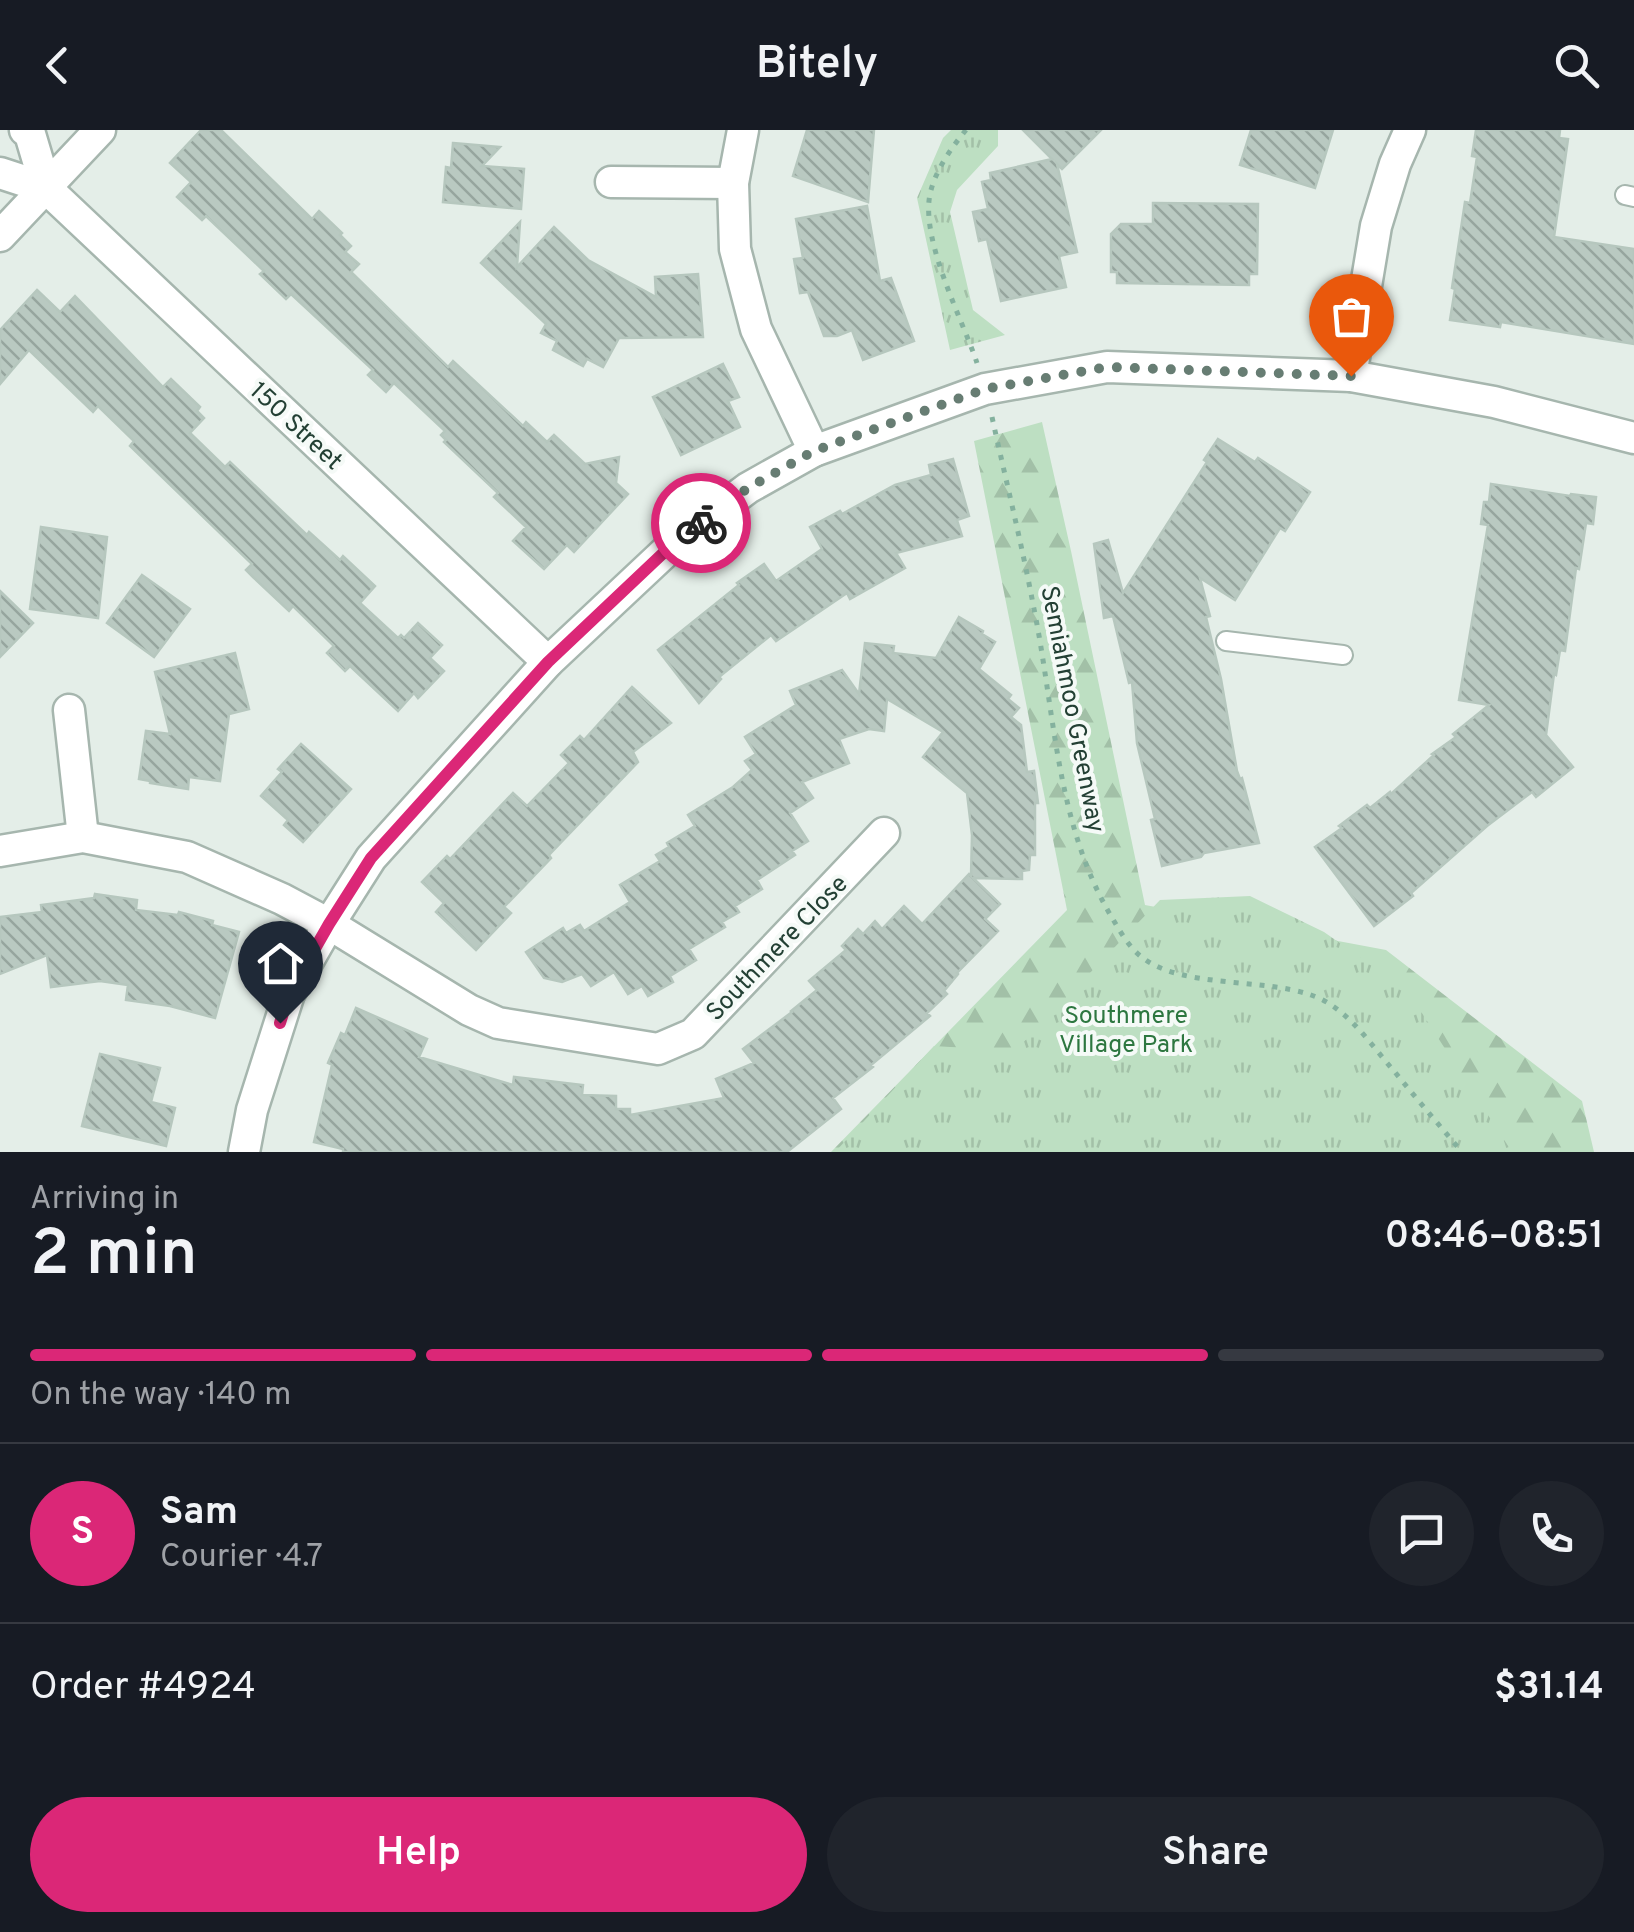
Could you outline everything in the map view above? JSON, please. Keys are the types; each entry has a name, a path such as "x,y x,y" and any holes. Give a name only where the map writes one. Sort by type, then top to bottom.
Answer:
{"street":[{"path":"26,130 46,188"},
{"path":"0,236 100,130"},
{"path":"743,130 733,183 735,249 756,329 814,451"},
{"path":"1351,376 1376,226 1410,130"},
{"name":"150 Street","path":"0,173 46,188 548,662"},
{"path":"612,182 733,183"},
{"path":"244,1152 252,1110 289,994 371,858 548,662 676,541 748,488 814,451 985,389 1107,367 1351,376 1494,402 1634,438"},
{"path":"0,852 83,837 70,710"},
{"name":"Southmere Close","path":"83,837 187,857 282,899 469,1010 498,1023 658,1049 693,1034 884,833"}],"lane":[{"path":"1226,640 1343,656"}],"path":[{"path":"966,130 940,169 928,208 949,292 976,358"},
{"name":"Semiahmoo Greenway","path":"993,420 1035,610 1063,786 1088,866 1120,931 1134,950 1158,967 1178,974 1293,990 1330,1004 1358,1029 1462,1152"}],"green space":[{"path":"951,130 998,130 998,146 957,190 950,212 973,310 1005,335 950,350 917,198 943,138"},
{"name":"Southmere Village Park","path":"1042,422 1145,905 1386,950 1582,1101 1594,1152 831,1152 1067,910 974,441"},
{"name":"Southmere Village Park","path":"1250,896 1324,932 1407,990 1512,1152 835,1152 934,1046 1015,1051 1160,900"}],"building":[{"path":"201,130 221,130 312,219 319,211 351,246 345,252 359,264 351,272 448,367 453,361 523,426 526,422 547,442 554,435 585,464 619,457 616,483 628,494 574,552 567,545 544,569 513,541 526,527 494,497 498,493 444,442 441,435 445,431 394,383 386,392 368,375 373,370 291,294 286,299 260,274 264,271 206,216 202,220 177,197 191,182 170,163"},
{"path":"807,130 874,130 868,202 793,176"},
{"path":"1023,130 1101,130 1062,169 1057,164 1077,252 1059,256 1066,287 1001,301 987,239 979,241 973,212 988,209 982,182 991,180 990,173 1052,159"},
{"path":"1251,130 1333,130 1315,188 1240,165"},
{"path":"1476,130 1560,130 1559,138 1568,139 1554,237 1634,249 1634,344 1501,322 1500,327 1450,320 1465,202 1470,203 1477,157 1472,156"},
{"path":"453,143 500,147 482,166 524,169 521,209 443,202"},
{"path":"1153,203 1258,204 1257,274 1249,274 1249,285 1117,283 1117,272 1111,272 1111,234 1121,224 1153,224"},
{"path":"867,206 880,281 891,278 914,341 863,360 852,330 824,336 808,292 800,293 794,259 803,258 796,219"},
{"path":"520,222 517,267 554,227 588,260 656,297 655,277 698,274 703,337 619,338 603,367 587,359 583,366 553,350 557,341 541,333 546,324 481,263"},
{"path":"37,290 60,312 75,296 163,387 171,379 200,407 197,411 204,418 190,433 225,467 230,462 307,535 309,532 340,560 343,556 375,586 360,603 398,638 404,638 418,623 442,645 430,658 444,671 418,698 414,693 398,711 350,666 345,671 327,653 334,646 293,606 289,611 246,570 252,564 130,446 134,441 98,406 93,412 29,350 0,384 0,330"},
{"path":"723,364 739,397 728,401 740,427 681,455 653,397"},
{"path":"1218,439 1255,462 1258,458 1310,492 1285,531 1280,528 1235,600 1200,578 1237,771 1259,843 1162,866 1137,743 1132,682 1129,683 1113,616 1104,618 1094,544 1108,540 1123,593"},
{"path":"953,459 969,516 957,520 962,536 896,553 905,568 850,599 847,593 776,641 771,635 719,677 699,703 658,650 764,564 776,581 822,549 810,527 895,485 931,475 929,465"},
{"path":"1491,484 1596,497 1593,524 1586,523 1579,569 1576,568 1565,651 1560,650 1554,674 1546,735 1573,767 1536,797 1532,792 1487,826 1411,893 1413,896 1374,926 1315,847 1367,805 1370,808 1391,794 1489,705 1459,700 1488,525 1481,524 1484,502 1489,502"},
{"path":"41,527 107,537 98,618 30,609"},
{"path":"142,575 190,609 154,657 107,623"},
{"path":"0,591 33,623 0,657"},
{"path":"959,617 995,642 979,669 1011,695 1008,699 1019,708 1011,717 1021,725 1027,772 1034,771 1038,803 1035,855 1030,855 1029,870 1022,871 1022,879 973,878 1000,904 985,919 998,931 957,973 944,991 947,994 927,1013 930,1016 833,1098 841,1109 787,1152 343,1152 314,1142 332,1065 328,1063 356,1008 427,1039 419,1057 513,1085 514,1077 583,1085 582,1095 616,1096 616,1109 630,1109 630,1115 724,1098 716,1079 754,1063 743,1049 817,990 809,981 846,950 842,946 858,929 863,934 875,921 882,929 904,906 922,924 971,876 967,793 923,757 943,732 887,699 884,731 869,729 839,739 849,763 802,782 813,798 790,813 808,841 792,851 795,855 757,880 762,889 735,906 739,912 722,922 725,927 689,949 696,960 670,976 673,982 648,996 642,986 628,994 614,972 591,986 582,974 562,982 544,978 526,952 563,928 566,933 580,925 584,931 630,902 620,885 660,861 656,855 669,847 667,843 695,826 688,815 752,770 745,761 756,754 745,737 796,705 790,691 842,670 859,694 865,643 894,646 893,653 936,658"},
{"path":"235,653 249,709 229,714 220,781 189,777 188,789 139,779 146,731 170,734 155,672"},
{"path":"632,687 671,723 633,752 638,762 504,907 511,913 476,950 436,912 444,903 422,882 447,856 450,859 513,793 527,806 569,763 561,755 580,736 584,740"},
{"path":"301,744 351,789 303,842 284,825 288,820 261,796"},
{"path":"95,894 137,900 136,910 178,915 179,912 239,932 215,1018 126,1000 128,985 100,981 51,987 47,955 0,974 0,917 42,912 41,905 94,898"},
{"path":"100,1054 160,1068 151,1102 175,1108 166,1146 82,1126"}],"way so far":[{"path":"701,523 748,488 814,451 985,389 1107,367 1351,376"}],"route":[{"path":"280,1023 289,994 371,858 548,662 676,541 701,523"}]}
